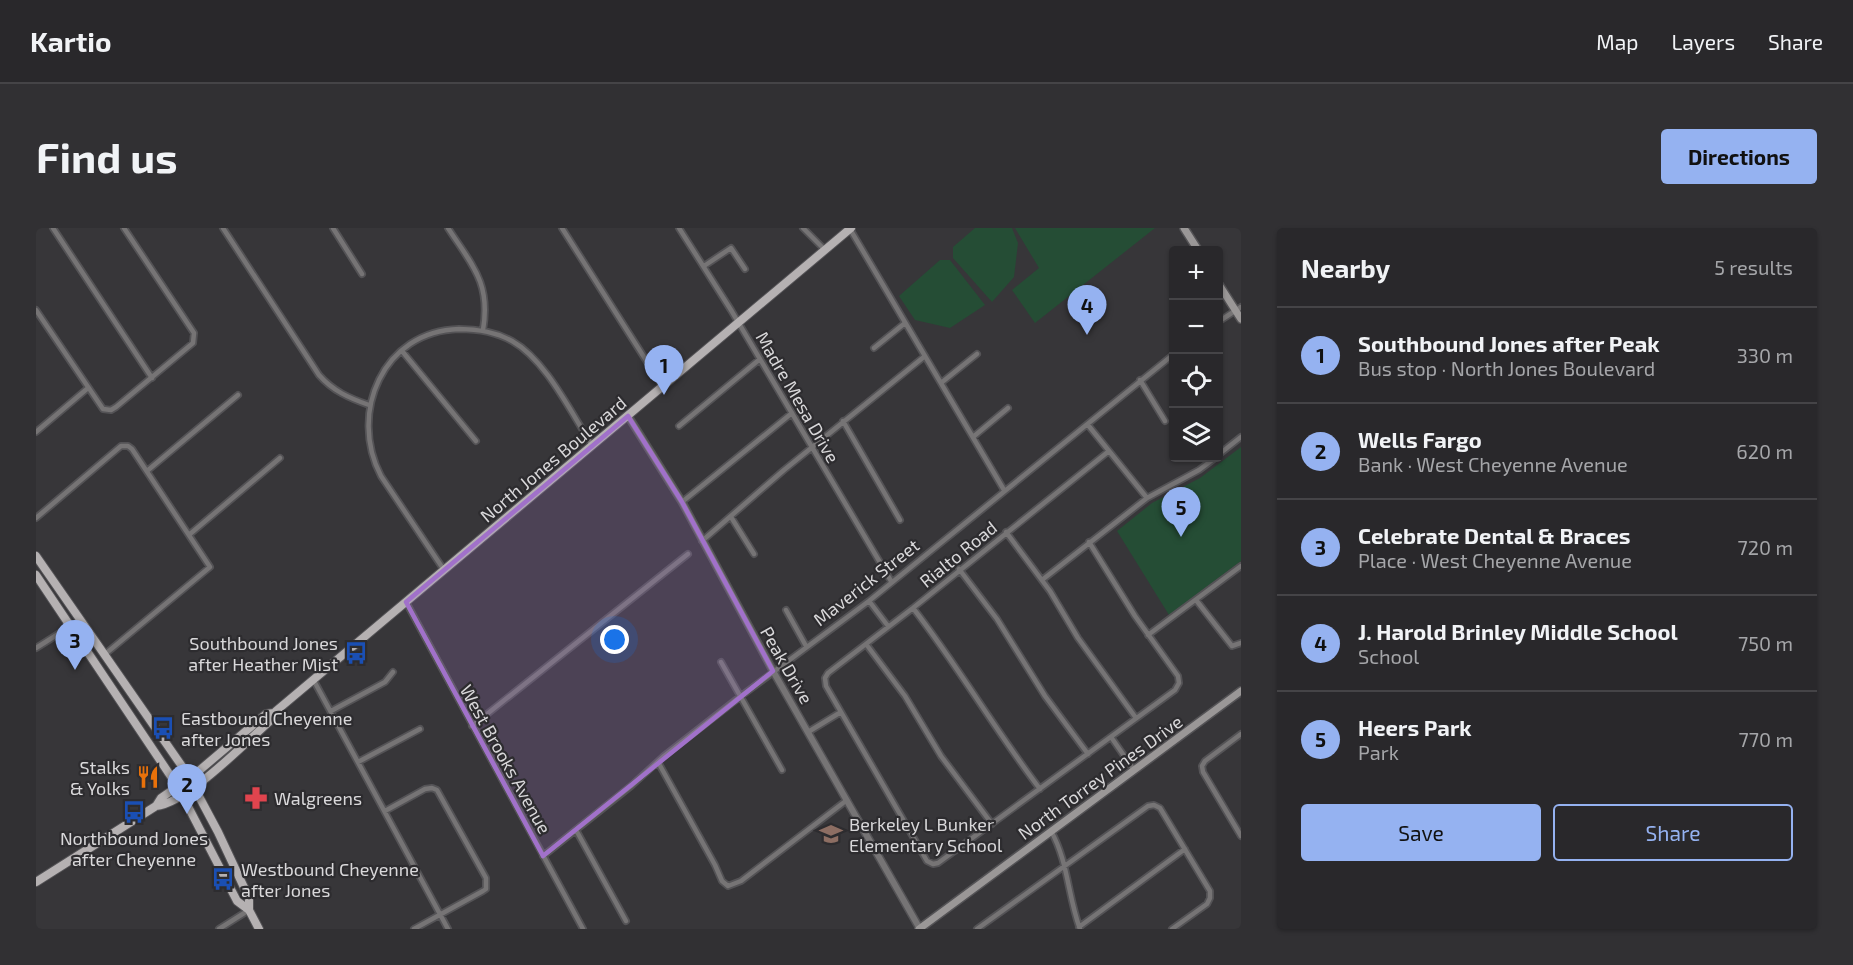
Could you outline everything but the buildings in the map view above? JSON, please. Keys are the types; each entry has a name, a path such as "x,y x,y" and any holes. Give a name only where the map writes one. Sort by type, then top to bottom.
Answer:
{"main road":[{"path":"1184,228 1195,246"},
{"name":"North Jones Boulevard","path":"180,791 195,786 314,679 851,229"},
{"path":"1223,290 1238,309 1241,319"},
{"path":"36,556 195,786 249,898 249,910"},
{"path":"36,563 48,579 56,584"},
{"path":"36,575 180,791 237,901 249,910 259,929"},
{"name":"North Torrey Pines Drive","path":"919,929 1241,691"},
{"name":"North Jones Boulevard","path":"36,882 156,806 166,805 190,778 266,714 274,713"}],"street":[{"path":"53,228 152,378"},
{"path":"36,310 106,411 116,407 193,343 194,333 124,228"},
{"path":"223,228 319,375 344,396 369,405"},
{"path":"333,228 362,274"},
{"path":"448,228 482,282 486,312 483,330"},
{"path":"562,228 663,387"},
{"name":"Madre Mesa Drive","path":"679,228 760,359 891,581"},
{"path":"802,228 825,250"},
{"path":"851,229 904,323 1004,490"},
{"path":"704,266 731,248 745,268"},
{"path":"1223,319 1238,309"},
{"path":"874,348 904,323"},
{"path":"444,570 376,465 369,445 367,420 376,384 389,363 402,351 432,334 450,329 483,330 511,340 534,358 592,446"},
{"path":"402,351 476,441"},
{"path":"941,383 978,354"},
{"path":"702,541 843,421 925,356"},
{"name":"Maverick Street","path":"543,856 638,782 658,762 741,696 868,601 1169,357"},
{"path":"679,426 760,359"},
{"path":"1140,380 1165,421"},
{"path":"36,432 88,388"},
{"path":"147,471 238,395"},
{"path":"973,437 1008,408"},
{"path":"682,502 792,413"},
{"name":"Peak Drive","path":"628,416 682,502 773,671 919,929"},
{"path":"843,421 900,520"},
{"path":"1088,425 1147,498"},
{"path":"1223,450 1241,437"},
{"path":"36,518 124,445 132,449 210,567 104,655"},
{"name":"Rialto Road","path":"841,712 826,686 825,678 828,673 1109,451"},
{"path":"189,534 280,458"},
{"path":"1042,580 1147,498 1210,462"},
{"path":"732,517 754,554"},
{"path":"1006,532 1042,580 1097,666 1136,718"},
{"path":"808,732 841,712 927,861 933,864 938,863 1175,690 1179,683 1178,676 1148,635 1089,542"},
{"path":"472,726 688,554"},
{"path":"1148,635 1241,567"},
{"path":"959,569 997,619 1045,696 1088,754"},
{"path":"1196,600 1232,646 1241,643"},
{"path":"868,601 888,627"},
{"name":"West Brooks Avenue","path":"406,602 583,929"},
{"path":"913,608 940,643 1003,740 1040,789"},
{"path":"786,610 806,646"},
{"path":"36,648 71,626"},
{"path":"866,644 905,696 941,756 992,824"},
{"path":"721,662 782,770"},
{"path":"331,711 385,682 393,672"},
{"path":"314,679 448,929"},
{"path":"358,762 420,729"},
{"path":"1241,734 1205,761 1202,766 1203,772 1241,836"},
{"path":"1111,737 1134,770"},
{"path":"658,762 716,865 722,880 728,886 741,881 847,800"},
{"path":"385,812 425,789 432,788 440,793 486,878 487,885 483,891 414,929"},
{"path":"977,929 1148,806 1154,805 1160,808 1210,891 1207,904 1172,929"},
{"path":"576,830 626,921"},
{"path":"1051,831 1058,844 1072,906 1080,928 1185,849"},
{"path":"219,929 249,910"}],"highlighted area":[{"path":"628,416 682,502 773,671 543,856 406,602"}],"green space":[{"path":"975,228 1012,228 1018,243 1014,277 992,302 953,258 953,247"},
{"path":"1015,228 1155,228 1035,323 1012,290 1039,268"},
{"path":"940,260 950,260 985,305 950,328 915,320 899,296"},
{"path":"1241,447 1241,561 1169,615 1117,531 1152,503 1200,478"}],"place":[{"name":"J. Harold Brinley Middle School","path":"1087,335"},
{"name":"Southbound Jones after Peak","path":"664,395"},
{"name":"Heers Park","path":"1181,537"},
{"name":"Southbound Jones after Heather Mist","path":"356,653"},
{"name":"Celebrate Dental & Braces","path":"75,670"},
{"name":"Eastbound Cheyenne after Jones","path":"163,728"},
{"name":"Stalks & Yolks","path":"148,777"},
{"name":"Walgreens","path":"256,798"},
{"name":"Northbound Jones after Cheyenne","path":"134,812"},
{"name":"Wells Fargo","path":"187,814"},
{"name":"Berkeley L Bunker Elementary School","path":"831,834"},
{"name":"Westbound Cheyenne after Jones","path":"223,879"}]}
